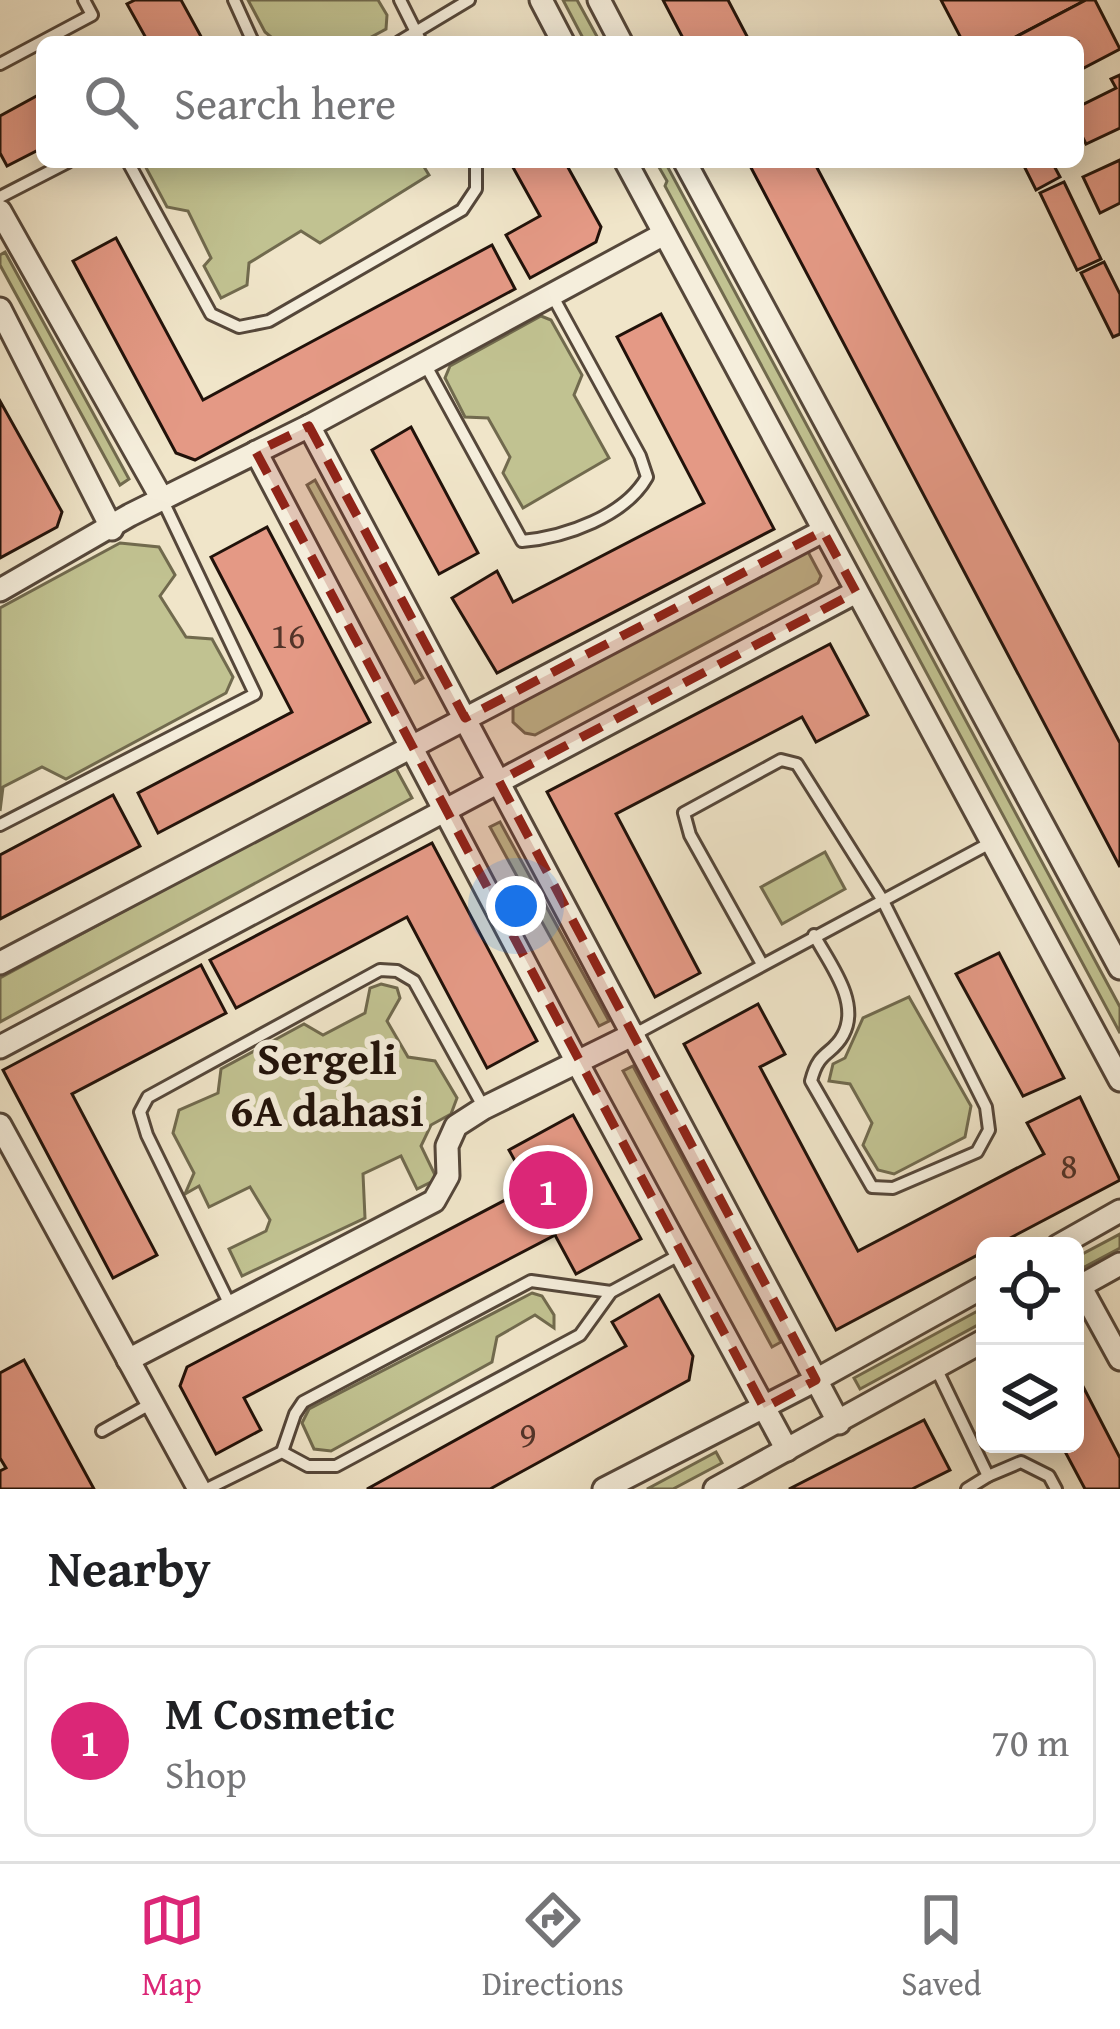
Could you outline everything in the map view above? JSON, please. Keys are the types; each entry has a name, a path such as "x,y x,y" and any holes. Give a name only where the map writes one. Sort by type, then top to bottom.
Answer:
{"street":[{"path":"541,0 560,36"},
{"path":"598,0 618,36"},
{"path":"629,168 1120,1080"},
{"path":"688,168 1120,968"},
{"path":"4,226 162,499"},
{"path":"0,590 162,499 309,426 664,234"},
{"path":"0,309 112,529"},
{"path":"309,426 838,1423"},
{"path":"256,452 787,1450"},
{"path":"0,963 823,531"},
{"path":"0,1047 856,592"},
{"path":"128,1360 434,1201 448,1176 447,1146 456,1126 634,1034"},
{"path":"0,1125 203,1489"},
{"path":"1074,1237 1120,1211"},
{"path":"1084,1283 1120,1264"},
{"path":"604,1489 764,1408 976,1291"},
{"path":"1084,1299 1120,1359"},
{"path":"715,1489 976,1345"}],"lane":[{"path":"53,36 92,15 84,0"},
{"path":"234,0 251,36"},
{"path":"400,0 418,36"},
{"path":"419,36 469,0"},
{"path":"0,64 36,45"},
{"path":"0,197 56,168"},
{"path":"131,168 212,314 239,327 268,321 462,210 476,189 476,168"},
{"path":"424,364 522,541 555,538 635,499 647,477 640,456 552,295"},
{"path":"0,825 255,694 162,499"},
{"path":"762,964 690,835 683,813 781,760 797,764 882,899 986,1107 989,1130 977,1152 893,1188 872,1187 811,1081 816,1060 842,1038 848,1019 846,993 814,934"},
{"path":"634,1034 992,842"},
{"path":"232,1306 146,1135 140,1112 148,1096 380,970 397,971 414,981 484,1108"},
{"path":"282,1452 308,1466 336,1466 580,1335 610,1292 681,1254"},
{"path":"203,1489 282,1452 304,1402 531,1280 610,1292"},
{"path":"936,1368 988,1476"},
{"path":"102,1431 152,1403"},
{"path":"967,1489 1021,1462 1049,1476 1056,1489"}],"highlighted area":[{"path":"309,426 465,718 823,531 856,592 499,781 816,1380 764,1408 256,452"}],"green space":[{"path":"248,0 378,0 387,15 386,29 373,36 270,36"},
{"path":"563,0 577,0 597,36 582,36"},
{"path":"146,168 425,168 429,175 320,243 301,231 249,263 247,285 221,298 204,266 211,258 188,211 167,207"},
{"path":"659,168 668,168 1120,1007 1120,1033 665,186"},
{"path":"5,252 129,479 120,485 0,265"},
{"path":"541,316 551,320 582,375 574,395 609,458 523,508 503,473 510,457 488,418 465,417 445,378 450,366"},
{"path":"315,480 423,678 415,683 307,485"},
{"path":"120,543 159,547 175,575 160,596 186,637 212,639 233,677 226,693 66,779 42,767 3,787 0,811 0,608"},
{"path":"806,548 821,576 818,583 535,735 513,722 513,705"},
{"path":"394,765 412,798 0,1022 0,978"},
{"path":"500,822 609,1021 599,1026 490,827"},
{"path":"825,852 845,889 782,924 761,887"},
{"path":"381,984 397,988 400,998 387,1021 408,1057 435,1061 457,1098 451,1114 431,1125 421,1146 437,1179 417,1189 401,1156 363,1174 365,1218 242,1276 229,1249 266,1231 270,1220 250,1187 209,1207 199,1186 185,1194 194,1173 173,1133 179,1110 218,1093 221,1069 304,1024 323,1035 365,1013 370,988"},
{"path":"909,997 971,1106 965,1137 894,1174 878,1170 863,1145 872,1123 850,1084 829,1081 833,1064 845,1058 863,1018"},
{"path":"633,1066 781,1342 772,1347 623,1071"},
{"path":"1120,1234 1120,1248 1084,1267 1084,1253"},
{"path":"532,1293 542,1296 554,1315 554,1328 535,1315 497,1337 492,1362 331,1451 314,1449 302,1423 309,1409"},
{"path":"976,1312 976,1326 860,1389 854,1378"},
{"path":"716,1452 722,1463 673,1489 647,1489"}],"building":[{"path":"181,0 201,36 145,36 127,4"},
{"path":"663,0 728,0 747,36 682,36"},
{"path":"941,0 1086,0 1017,36 960,36"},
{"path":"1086,0 1095,0 1120,49 1084,68 1084,36 1017,36"},
{"path":"1120,75 1120,128 1086,144 1084,104 1116,88 1111,79"},
{"path":"36,96 36,151 7,166 0,153 0,116"},
{"path":"1120,160 1120,203 1100,213 1083,177"},
{"path":"513,168 568,168 601,227 596,242 530,278 506,235 540,216"},
{"path":"751,168 817,168 1120,743 1120,867"},
{"path":"1025,168 1055,168 1060,177 1036,190"},
{"path":"1064,182 1101,259 1077,270 1040,193"},
{"path":"116,238 203,400 492,245 515,289 195,460 176,453 73,261"},
{"path":"1104,262 1120,294 1120,334 1113,337 1081,273"},
{"path":"661,314 774,529 497,673 452,598 497,571 513,602 704,503 617,337"},
{"path":"0,401 62,512 57,527 0,558"},
{"path":"411,427 478,553 439,574 372,450"},
{"path":"267,527 370,722 158,833 138,793 292,712 211,557"},
{"path":"830,644 868,715 816,742 802,717 616,814 700,973 655,997 547,792"},
{"path":"113,795 140,846 0,919 0,855"},
{"path":"432,843 537,1041 487,1068 407,917 236,1008 210,960"},
{"path":"999,953 1064,1078 1023,1096 956,974"},
{"path":"201,965 226,1013 72,1094 157,1255 113,1278 3,1070"},
{"path":"758,1004 785,1054 760,1067 858,1251 1044,1154 1027,1123 1080,1097 1120,1180 1012,1237 976,1237 976,1256 836,1330 684,1044"},
{"path":"573,1115 641,1239 576,1274 509,1150"},
{"path":"530,1187 555,1235 244,1398 261,1430 216,1454 180,1386 187,1367"},
{"path":"659,1295 693,1356 689,1380 490,1489 367,1489 626,1346 612,1322"},
{"path":"24,1360 94,1489 0,1489 0,1471 6,1468 0,1458 0,1373"},
{"path":"1084,1388 1120,1458 1120,1489 1085,1489 1066,1453 1084,1453"},
{"path":"924,1420 950,1470 912,1489 789,1489"}],"place":[{"name":"M Cosmetic","path":"548,1190"}],"district":[{"name":"Sergeli 6A dahasi","path":"327,1084"}]}
